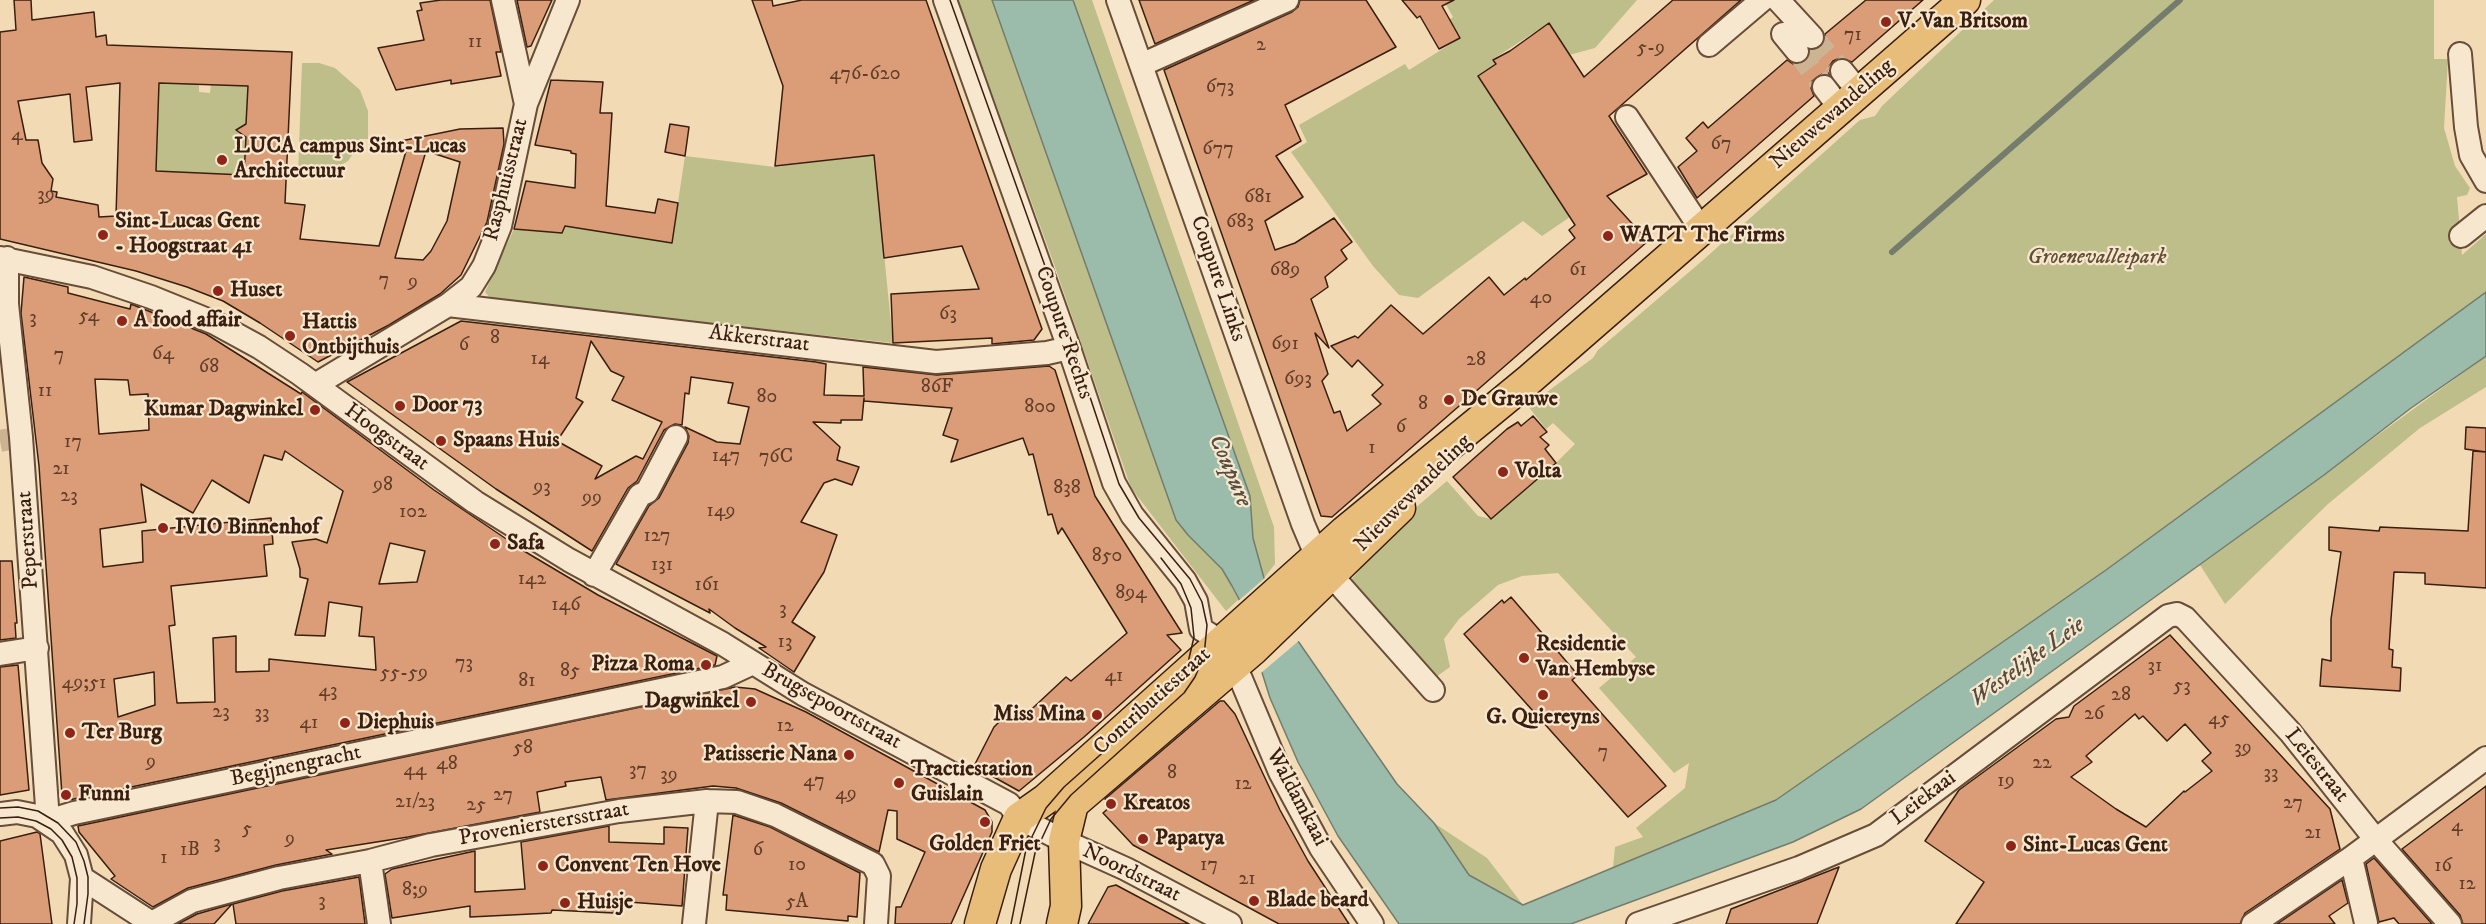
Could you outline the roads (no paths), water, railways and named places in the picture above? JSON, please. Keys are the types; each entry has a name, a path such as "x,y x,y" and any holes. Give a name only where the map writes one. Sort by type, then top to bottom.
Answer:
{"main road":[{"name":"Nieuwewandeling","path":"1291,596 1325,566 1345,531 1530,379 1701,230 1841,90 1965,0"},
{"name":"Contributiestraat","path":"1062,924 1066,906 1064,841 1073,804 1291,596"},
{"name":"Contributiestraat","path":"1019,818 1046,799 1152,706 1235,647"},
{"path":"980,924 996,869 1019,818"}],"street":[{"path":"503,0 526,104"},
{"name":"Rasphuisstraat","path":"315,385 448,305 471,287 484,266 500,226 526,104 568,0"},
{"name":"Coupure Rechts","path":"945,0 1120,496 1132,515 1185,581 1196,601 1201,629 1235,647"},
{"name":"Coupure Links","path":"1118,0 1303,524 1325,566 1433,690"},
{"path":"1141,65 1287,0"},
{"path":"1709,45 1762,0"},
{"path":"1778,0 1797,41"},
{"path":"2460,54 2470,156 2486,181"},
{"path":"1627,117 1701,230"},
{"path":"2461,236 2486,216"},
{"name":"Hoogstraat","path":"3,258 92,278 215,323 259,346 475,502 594,574 723,644 753,663"},
{"name":"Peperstraat","path":"3,258 21,437 48,821"},
{"name":"Akkerstraat","path":"448,305 936,362 1047,353 1069,348"},
{"path":"594,574 640,495 647,492 676,437"},
{"name":"Leiestraat","path":"2177,614 2185,618 2290,732 2376,840 2450,924"},
{"name":"Leiekaai","path":"1638,924 1799,868 1876,835 2168,616 2177,614"},
{"name":"Waldamkaai","path":"1235,647 1280,772 1321,848 1372,924"},
{"path":"0,654 37,648"},
{"name":"Brugsepoortstraat","path":"753,663 803,694 1009,804 1019,818 1064,841"},
{"name":"Begijnengracht","path":"48,821 74,813 723,677 753,663"},
{"path":"2253,924 2351,858 2486,758"},
{"path":"694,924 707,801"},
{"name":"Provenierstersstraat","path":"152,924 192,902 279,878 370,861 431,845 597,815 707,801 737,802 775,815 873,864 879,876 876,924"},
{"path":"0,814 27,814 48,821 63,833 76,855 82,878 79,924"},
{"name":"Noordstraat","path":"1064,841 1126,869 1230,924"},
{"path":"2351,858 2366,923"},
{"path":"370,861 379,924"},
{"path":"82,878 152,924"}],"water":[{"path":"992,0 1073,0 1250,496 1253,538 1264,578 1298,641 1397,784 1434,823 1469,875 1523,905 1776,800 2106,570 2486,292 2486,356 2411,408 2324,475 1861,809 1793,842 1571,924 1399,924 1338,836 1298,762 1270,698 1239,599 1232,586 1222,569 1176,520"}],"waterway":[{"path":"1892,252 2180,0"}],"tunnel":[{"path":"1812,37 1842,71"},
{"path":"1797,51 1824,87"},
{"path":"0,441 21,437"}],"tram line":[{"path":"950,0 1065,322 1119,484 1139,518 1190,579 1202,602 1207,625 1204,656 1195,677 1184,693 1071,795 1051,819 1035,853 1020,924"},
{"path":"1011,924 1026,849 1046,808 1064,787 1171,692 1187,667 1194,637 1191,608 1181,584 1161,558"},
{"path":"0,808 18,807 38,811 58,823 76,842 88,877 84,924"},
{"path":"0,818 18,817 36,821 51,829 62,840 72,857 77,878 74,924"}],"place":[{"name":"V. Van Britsom","path":"1886,22"},
{"name":"LUCA campus Sint-Lucas Architectuur","path":"222,160"},
{"name":"Sint-Lucas Gent - Hoogstraat 41","path":"103,235"},
{"name":"WATT The Firms","path":"1608,236"},
{"name":"Huset","path":"218,291"},
{"name":"A food affair","path":"122,321"},
{"name":"Hattis Ontbijthuis","path":"290,336"},
{"name":"De Grauwe","path":"1449,400"},
{"name":"Door 73","path":"400,406"},
{"name":"Kumar Dagwinkel","path":"315,410"},
{"name":"Spaans Huis","path":"441,441"},
{"name":"Volta","path":"1503,472"},
{"name":"IVIO Binnenhof","path":"163,528"},
{"name":"Safa","path":"495,544"},
{"name":"Residentie Van Hembyse","path":"1524,658"},
{"name":"Pizza Roma","path":"706,665"},
{"name":"G. Quiereyns","path":"1543,695"},
{"name":"Dagwinkel","path":"751,702"},
{"name":"Miss Mina","path":"1097,715"},
{"name":"Diephuis","path":"345,723"},
{"name":"Ter Burg","path":"70,733"},
{"name":"Patisserie Nana","path":"849,755"},
{"name":"Tractiestation Guislain","path":"899,783"},
{"name":"Funni","path":"66,795"},
{"name":"Kreatos","path":"1111,804"},
{"name":"Golden Friet","path":"985,822"},
{"name":"Papatya","path":"1143,839"},
{"name":"Sint-Lucas Gent","path":"2011,846"},
{"name":"Convent Ten Hove","path":"543,866"},
{"name":"Blade beard","path":"1254,901"},
{"name":"Huisje","path":"565,903"}],"park label":[{"name":"Groenevalleipark","path":"2097,258"}],"water label":[{"name":"Coupure","path":"1229,471"},
{"name":"Westelijke Leie","path":"2028,663"}]}
